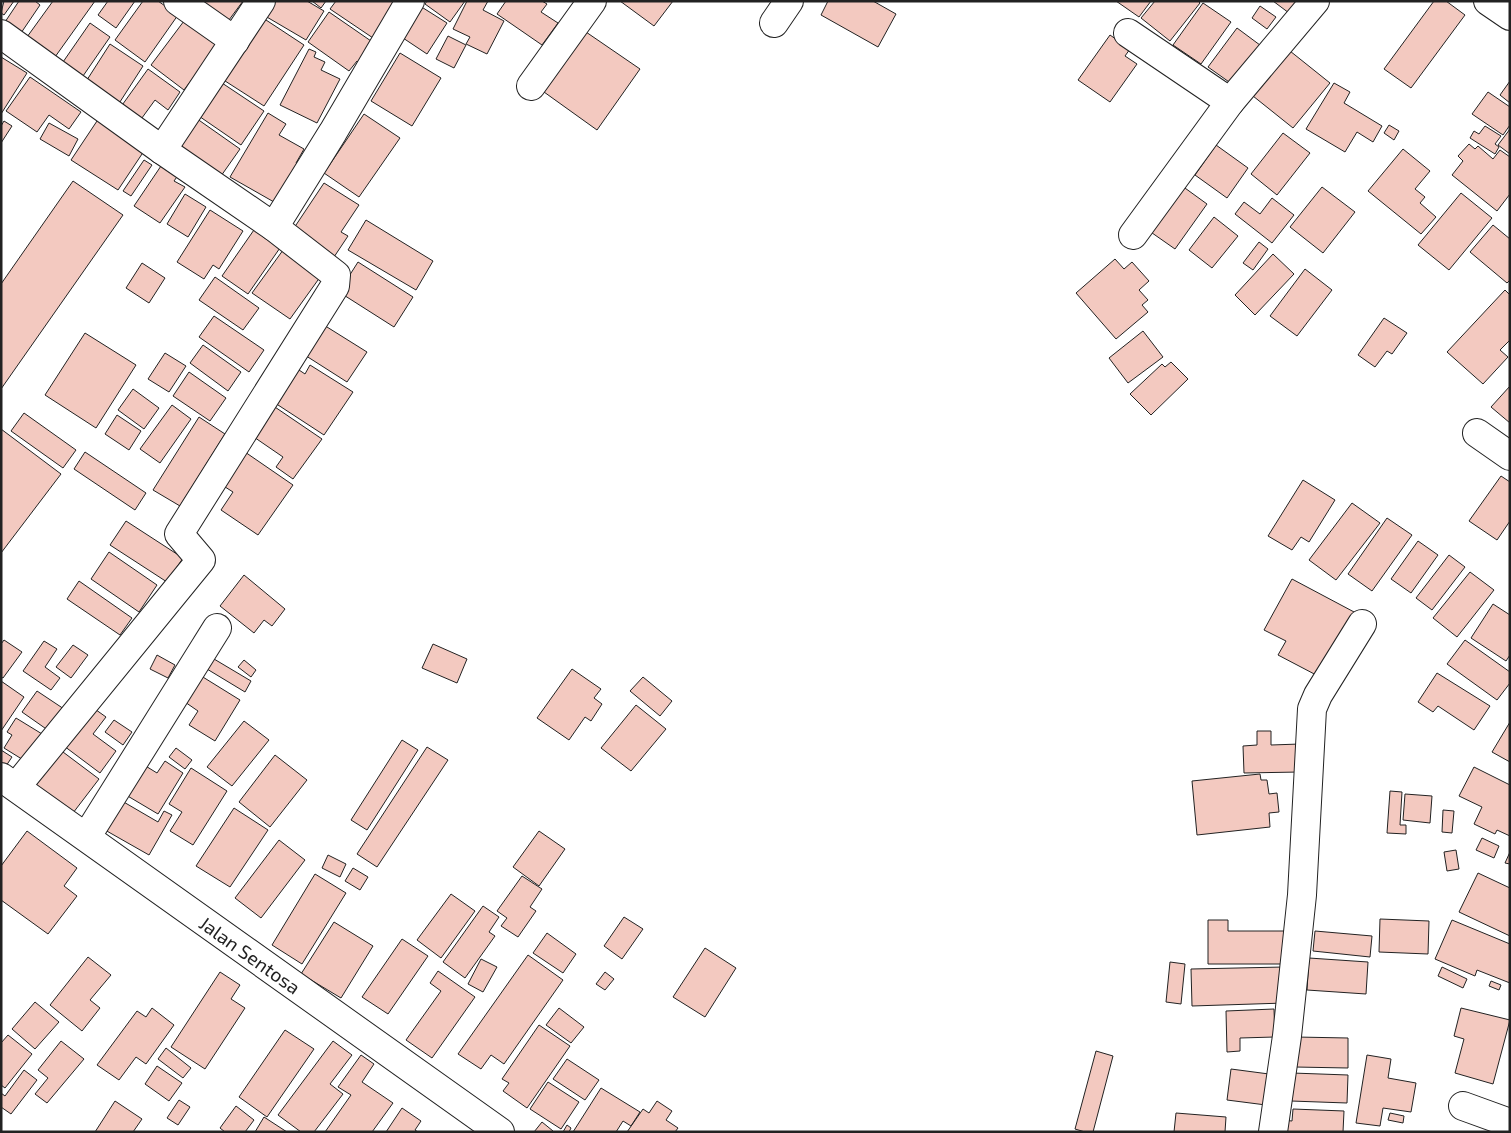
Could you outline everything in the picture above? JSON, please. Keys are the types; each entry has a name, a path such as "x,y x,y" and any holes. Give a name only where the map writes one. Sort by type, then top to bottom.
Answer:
{"street":[{"path":"178,1 235,40"},
{"path":"162,150 261,1"},
{"path":"274,227 333,132 410,1"},
{"path":"531,86 592,1"},
{"path":"1132,235 1230,102 1315,1"},
{"path":"1488,1 1510,16"},
{"path":"1,34 162,150 274,227 336,275 335,286 179,534 201,560 9,782"},
{"path":"1128,34 1230,102"},
{"path":"1476,433 1510,456"},
{"path":"1273,1132 1287,1036 1302,895 1312,709 1318,695 1362,624"},
{"path":"87,836 216,628"},
{"name":"Jalan Sentosa","path":"9,782 500,1132"},
{"path":"1463,1106 1510,1123"}],"building":[{"path":"4,1 14,1 4,15 1,13"},
{"path":"19,1 35,1 40,5 21,33 5,22"},
{"path":"53,1 95,1 55,57 27,37"},
{"path":"108,1 135,1 116,28 98,15"},
{"path":"143,1 158,1 178,15 145,62 115,40"},
{"path":"195,1 243,1 226,24"},
{"path":"267,1 307,1 324,11 306,40 260,13"},
{"path":"312,1 326,1 321,8"},
{"path":"336,1 392,1 399,6 376,40 330,9"},
{"path":"427,1 465,1 450,22 425,4"},
{"path":"467,1 488,1 483,10 504,21 487,54 466,44 470,37 453,29"},
{"path":"506,1 542,1 547,4 541,12 558,23 542,45 497,14"},
{"path":"620,1 673,1 654,26"},
{"path":"828,1 873,1 896,14 878,47 821,15"},
{"path":"1116,1 1151,1 1139,17"},
{"path":"1155,1 1198,1 1200,3 1170,41 1141,18"},
{"path":"1273,1 1311,1 1297,19"},
{"path":"1434,1 1446,1 1465,15 1411,88 1384,69"},
{"path":"1203,3 1231,22 1201,64 1173,45"},
{"path":"420,6 447,23 427,54 400,36"},
{"path":"1260,6 1276,17 1267,29 1252,18"},
{"path":"329,12 371,41 367,47 370,50 360,64 357,61 349,71 308,42"},
{"path":"263,18 304,45 264,106 222,79"},
{"path":"184,21 217,46 184,90 151,65"},
{"path":"90,23 110,37 83,76 63,62"},
{"path":"1237,28 1268,51 1239,89 1208,67"},
{"path":"586,32 640,69 597,130 544,92"},
{"path":"1110,35 1130,49 1125,56 1137,64 1110,102 1078,80"},
{"path":"448,36 466,45 454,68 436,59"},
{"path":"110,44 143,66 118,105 85,83"},
{"path":"309,49 316,52 314,57 325,62 321,70 340,79 317,123 280,105"},
{"path":"1290,51 1330,83 1293,128 1253,96"},
{"path":"400,53 441,78 412,126 371,101"},
{"path":"1,57 27,73 1,114"},
{"path":"148,69 180,92 168,110 155,100 139,122 120,108"},
{"path":"30,77 81,112 69,129 49,115 37,132 6,111"},
{"path":"216,79 264,111 241,145 193,112"},
{"path":"1510,81 1510,103 1500,95"},
{"path":"1334,83 1350,92 1344,103 1382,126 1373,142 1357,132 1345,152 1306,129"},
{"path":"1488,92 1510,107 1510,125 1503,135 1472,114"},
{"path":"268,113 286,124 279,135 304,149 296,163 303,167 297,176 291,173 274,202 230,177"},
{"path":"364,114 400,138 359,197 324,173"},
{"path":"193,116 240,149 221,176 174,144"},
{"path":"99,118 146,148 118,190 71,160"},
{"path":"4,121 12,126 1,143 1,126"},
{"path":"49,123 78,139 69,156 40,139"},
{"path":"1389,125 1399,131 1394,140 1384,133"},
{"path":"1485,126 1501,136 1495,144 1499,147 1495,154 1470,138 1474,131 1479,134"},
{"path":"1510,129 1510,154 1498,145"},
{"path":"1283,133 1310,153 1277,195 1251,174"},
{"path":"1469,144 1475,149 1478,146 1493,159 1500,150 1510,157 1510,194 1497,211 1452,175 1463,161 1458,156"},
{"path":"1216,145 1248,168 1227,198 1195,175"},
{"path":"1403,149 1430,171 1415,189 1425,197 1420,203 1436,217 1421,234 1368,191"},
{"path":"144,160 152,165 131,196 123,191"},
{"path":"163,163 179,174 174,181 185,187 160,223 134,206"},
{"path":"73,181 123,215 1,389 1,284"},
{"path":"324,183 359,205 341,232 348,236 332,260 290,234"},
{"path":"1178,183 1207,204 1175,249 1145,228"},
{"path":"1322,187 1355,212 1323,253 1290,227"},
{"path":"1461,193 1492,218 1449,270 1418,245"},
{"path":"185,194 206,207 188,237 167,224"},
{"path":"1272,198 1294,215 1272,243 1235,214 1244,202 1260,214"},
{"path":"210,210 243,231 219,269 213,265 204,279 177,262"},
{"path":"1214,217 1238,236 1212,268 1189,250"},
{"path":"366,220 433,261 416,290 348,250"},
{"path":"1493,225 1510,239 1510,280 1507,283 1470,252"},
{"path":"256,227 282,245 248,294 222,276"},
{"path":"1259,242 1268,249 1253,270 1243,263"},
{"path":"286,246 323,273 290,319 252,293"},
{"path":"1273,254 1294,274 1255,315 1235,295"},
{"path":"1115,259 1124,269 1132,262 1149,281 1139,290 1148,300 1142,305 1148,312 1116,339 1076,293"},
{"path":"358,262 413,297 394,327 339,292"},
{"path":"142,263 165,278 149,303 126,288"},
{"path":"1305,269 1332,290 1297,336 1270,316"},
{"path":"215,277 259,308 243,330 199,300"},
{"path":"1505,290 1510,295 1510,340 1500,350 1508,357 1483,384 1447,352"},
{"path":"214,316 264,350 249,372 199,337"},
{"path":"1384,318 1407,333 1392,354 1387,351 1375,367 1358,355"},
{"path":"319,322 367,352 347,382 300,352"},
{"path":"1143,331 1163,357 1128,383 1109,358"},
{"path":"85,333 136,365 96,428 45,395"},
{"path":"203,345 241,372 228,391 190,363"},
{"path":"165,353 186,366 169,392 148,379"},
{"path":"1171,362 1188,379 1151,415 1130,394 1162,364 1165,367"},
{"path":"290,364 305,374 310,365 353,392 324,435 275,403"},
{"path":"189,372 226,398 210,421 173,396"},
{"path":"1510,386 1510,423 1491,407"},
{"path":"133,389 159,408 144,429 118,410"},
{"path":"269,403 322,439 293,479 276,467 283,457 248,433"},
{"path":"172,405 191,419 160,463 140,449"},
{"path":"24,413 76,450 63,468 11,431"},
{"path":"117,415 141,431 129,450 105,434"},
{"path":"199,417 225,434 180,506 153,490"},
{"path":"1,429 61,474 1,553"},
{"path":"85,452 146,493 135,510 74,469"},
{"path":"245,452 293,485 258,535 221,510 233,492 222,485"},
{"path":"1501,476 1510,482 1510,521 1497,540 1469,521"},
{"path":"1303,480 1335,500 1309,542 1301,537 1292,550 1268,536"},
{"path":"1352,503 1380,523 1336,580 1309,560"},
{"path":"1387,518 1412,535 1372,591 1348,574"},
{"path":"126,521 183,558 167,582 110,545"},
{"path":"1418,541 1438,555 1411,593 1391,579"},
{"path":"109,552 157,585 139,612 91,579"},
{"path":"1449,555 1465,567 1432,610 1416,598"},
{"path":"1470,572 1494,590 1457,637 1433,618"},
{"path":"244,575 285,609 272,626 264,620 254,633 220,606"},
{"path":"1292,579 1356,613 1320,677 1278,655 1286,641 1264,630"},
{"path":"79,581 132,618 120,635 67,599"},
{"path":"1493,604 1510,615 1510,655 1506,661 1471,638"},
{"path":"4,640 22,652 3,678 1,677 1,644"},
{"path":"1465,640 1510,672 1510,683 1497,700 1447,664"},
{"path":"44,641 57,649 45,667 60,678 51,690 23,671"},
{"path":"433,644 467,659 457,683 422,668"},
{"path":"73,645 88,655 71,678 56,667"},
{"path":"157,655 175,665 168,678 150,669"},
{"path":"209,656 251,681 245,692 202,666"},
{"path":"244,660 256,670 251,677 238,667"},
{"path":"572,669 601,689 594,698 602,704 591,721 585,717 569,740 537,718"},
{"path":"1437,673 1490,706 1474,730 1438,706 1433,712 1418,702"},
{"path":"198,674 240,700 215,741 189,725 198,711 182,700"},
{"path":"643,677 672,701 660,716 630,691"},
{"path":"1,681 24,697 1,731"},
{"path":"37,691 67,711 52,733 22,712"},
{"path":"636,705 666,729 631,771 601,748"},
{"path":"92,707 106,717 93,734 116,751 100,773 64,746"},
{"path":"16,718 47,737 25,761 4,748 12,735 7,732"},
{"path":"114,720 132,732 123,745 105,732"},
{"path":"244,721 269,740 232,786 207,767"},
{"path":"1510,722 1510,762 1492,752"},
{"path":"1257,731 1271,731 1271,745 1300,744 1300,772 1244,773 1243,746 1257,745"},
{"path":"402,740 418,750 367,830 351,820"},
{"path":"427,747 448,760 377,867 357,854"},
{"path":"176,748 192,760 185,769 169,757"},
{"path":"59,749 99,779 73,813 33,783"},
{"path":"1,750 12,757 4,769 1,767"},
{"path":"275,755 307,780 270,827 239,802"},
{"path":"165,761 183,773 158,814 126,795 144,765 157,773"},
{"path":"1474,767 1510,785 1510,836 1497,830 1495,834 1474,824 1482,807 1459,796"},
{"path":"191,768 227,791 193,845 170,831 182,812 169,804"},
{"path":"1260,774 1261,780 1267,780 1269,794 1277,793 1279,812 1269,813 1270,827 1197,835 1192,781"},
{"path":"1390,791 1402,792 1400,825 1406,825 1406,834 1387,833"},
{"path":"1405,794 1432,796 1430,823 1403,820"},
{"path":"122,801 158,822 164,811 172,815 149,855 105,830"},
{"path":"234,808 268,830 230,887 196,866"},
{"path":"1443,810 1454,811 1452,833 1442,832"},
{"path":"27,831 77,868 64,886 77,896 48,934 1,900 1,866"},
{"path":"539,831 565,849 539,886 513,867"},
{"path":"1482,838 1499,846 1494,858 1476,850"},
{"path":"279,840 305,860 261,918 235,898"},
{"path":"1456,850 1459,869 1447,871 1444,852"},
{"path":"1510,852 1510,864 1505,863"},
{"path":"328,855 346,864 340,877 322,868"},
{"path":"353,868 368,877 360,890 345,881"},
{"path":"1478,873 1510,888 1510,936 1459,912"},
{"path":"315,874 346,893 302,964 272,945"},
{"path":"522,876 542,889 530,907 536,911 518,937 501,926 507,918 497,911"},
{"path":"451,894 475,911 441,958 417,940"},
{"path":"483,906 499,917 489,932 495,936 465,978 443,962"},
{"path":"624,917 643,929 622,959 604,946"},
{"path":"1380,919 1429,921 1428,954 1379,952"},
{"path":"1208,920 1228,920 1228,931 1287,931 1287,964 1208,964"},
{"path":"1452,920 1510,944 1510,983 1477,970 1475,976 1435,959"},
{"path":"334,922 373,946 341,998 301,974"},
{"path":"1315,931 1372,936 1370,957 1313,951"},
{"path":"547,933 576,954 563,973 533,953"},
{"path":"402,939 428,956 388,1014 362,997"},
{"path":"705,948 736,968 705,1017 673,997"},
{"path":"528,955 563,980 504,1064 491,1055 481,1069 458,1054"},
{"path":"88,957 111,975 90,1000 100,1008 82,1031 50,1005"},
{"path":"1309,958 1368,962 1366,994 1307,990"},
{"path":"481,959 497,967 483,992 468,984"},
{"path":"1170,962 1185,964 1181,1004 1166,1002"},
{"path":"1284,967 1285,1003 1192,1006 1191,969"},
{"path":"1442,967 1467,979 1463,988 1438,976"},
{"path":"438,971 475,997 432,1058 406,1040 441,991 430,983"},
{"path":"220,972 240,985 231,999 245,1008 205,1069 171,1047"},
{"path":"605,972 614,979 605,990 596,984"},
{"path":"1491,981 1501,985 1499,990 1489,986"},
{"path":"35,1002 59,1022 35,1049 12,1029"},
{"path":"152,1008 174,1025 146,1064 136,1057 119,1080 97,1065 137,1011 146,1017"},
{"path":"559,1008 584,1027 571,1043 546,1025"},
{"path":"1461,1008 1510,1020 1493,1084 1455,1073 1464,1039 1454,1036"},
{"path":"1274,1009 1275,1037 1240,1038 1240,1051 1227,1052 1226,1011"},
{"path":"539,1025 570,1046 527,1108 503,1091 509,1083 502,1079"},
{"path":"285,1030 314,1049 267,1117 239,1097"},
{"path":"8,1035 32,1054 5,1088 1,1085 1,1043"},
{"path":"1296,1037 1348,1038 1348,1068 1295,1067"},
{"path":"61,1041 84,1059 47,1103 35,1094 48,1078 38,1070"},
{"path":"333,1041 352,1055 330,1084 343,1094 314,1132 301,1132 278,1115"},
{"path":"166,1048 191,1068 183,1078 158,1059"},
{"path":"1096,1051 1113,1056 1093,1132 1085,1132 1075,1129"},
{"path":"361,1055 374,1064 362,1082 393,1103 372,1132 325,1132 351,1095 338,1087"},
{"path":"1367,1055 1391,1059 1388,1078 1416,1083 1411,1112 1383,1108 1380,1126 1356,1123"},
{"path":"567,1059 599,1080 585,1100 553,1079"},
{"path":"157,1066 182,1083 169,1101 145,1084"},
{"path":"1231,1069 1269,1074 1266,1105 1227,1100"},
{"path":"24,1070 37,1080 11,1114 1,1107 1,1093 5,1096"},
{"path":"1292,1073 1348,1075 1347,1103 1291,1101"},
{"path":"548,1082 579,1102 561,1129 530,1109"},
{"path":"601,1088 640,1112 631,1126 623,1121 616,1132 573,1132"},
{"path":"179,1100 190,1107 178,1125 167,1118"},
{"path":"115,1101 142,1119 133,1132 95,1132"},
{"path":"657,1101 672,1111 666,1120 678,1128 675,1132 627,1132 643,1109 649,1113"},
{"path":"236,1106 254,1120 245,1132 225,1132 220,1128"},
{"path":"402,1108 421,1121 415,1130 418,1132 386,1132"},
{"path":"1293,1109 1344,1111 1343,1132 1282,1132 1282,1120 1292,1121"},
{"path":"1176,1113 1226,1117 1225,1132 1174,1132"},
{"path":"1390,1113 1404,1116 1403,1123 1388,1120"},
{"path":"264,1117 287,1132 255,1132"},
{"path":"542,1122 553,1131 534,1132"},
{"path":"567,1125 571,1128 569,1132 563,1132"}]}
